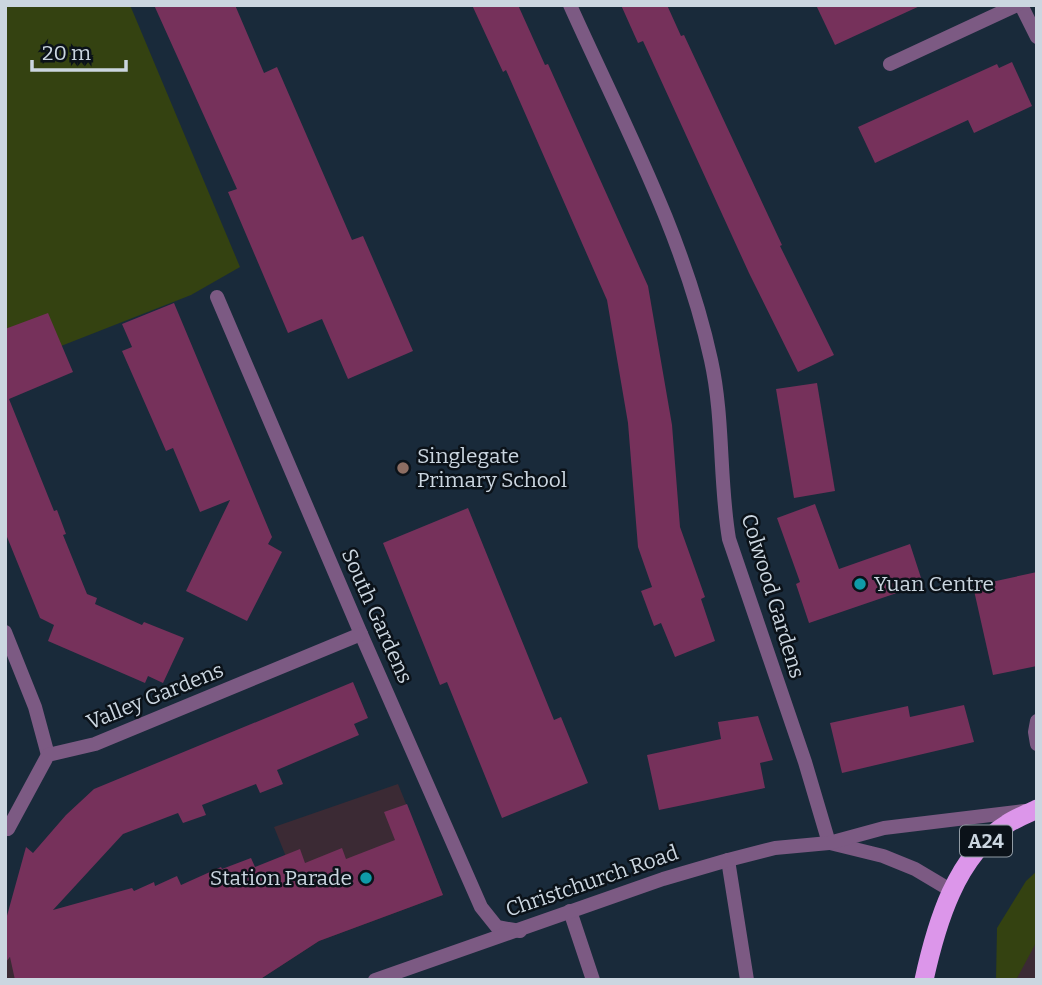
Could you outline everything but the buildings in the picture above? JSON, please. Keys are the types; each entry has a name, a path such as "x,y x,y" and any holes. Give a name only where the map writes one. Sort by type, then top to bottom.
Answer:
{"highway":[{"name":"Christchurch Road","path":"952,891 979,847 1006,824 1037,809"},
{"name":"A24","path":"937,980 926,970 941,915 952,891"}],"street":[{"name":"Colwood Gardens","path":"570,5 667,218 694,290 718,396 723,504 729,539 805,762 829,843"},
{"path":"890,64 1019,5 1037,37"},
{"name":"South Gardens","path":"217,297 481,907 497,927 520,931"},
{"path":"5,632 35,707 47,755 7,833"},
{"name":"Valley Gardens","path":"47,755 95,744 361,634"},
{"path":"1037,721 1037,744"},
{"name":"Christchurch Road","path":"375,980 520,931 570,911 728,860 775,848 829,843 884,828 1037,809"},
{"name":"Christchurch Road","path":"829,843 883,856 915,869 952,891"},
{"path":"728,860 747,980"},
{"path":"570,911 593,980"}],"shaded area":[{"path":"398,784 443,895 319,941 259,980 5,980 5,959 156,925 291,869 274,827"},
{"path":"1037,941 1037,980 1016,980 1024,961"}],"green space":[{"path":"5,5 130,5 240,267 191,295 5,368"},
{"path":"1037,871 1037,941 1016,980 996,980 997,928 1026,881"}],"place":[{"name":"Singlegate Primary School","path":"403,468"},
{"name":"Yuan Centre","path":"860,584"},
{"name":"Station Parade","path":"366,878"}]}
